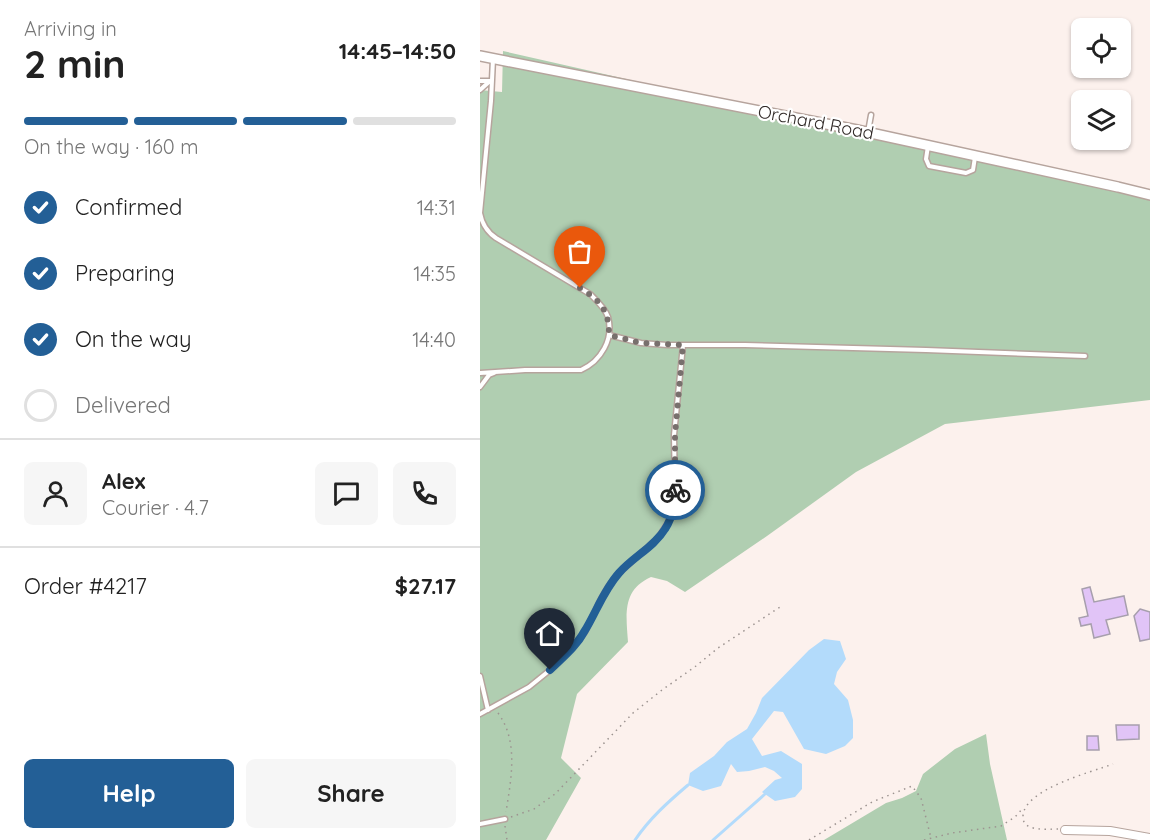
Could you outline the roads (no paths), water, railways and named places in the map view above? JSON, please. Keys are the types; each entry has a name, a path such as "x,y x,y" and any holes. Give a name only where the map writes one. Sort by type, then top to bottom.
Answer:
{"street":[{"name":"Orchard Road","path":"480,56 868,132 1150,195"},
{"path":"1065,830 1110,831 1150,838"}],"lane":[{"path":"480,373 581,370 598,358 609,335 608,316 590,294 489,234 482,222 480,213 493,58"},
{"path":"480,81 491,81"},
{"path":"480,90 491,81"},
{"path":"868,132 871,115"},
{"path":"928,145 926,159 929,166 966,173 973,170 975,155"},
{"path":"609,335 641,343 683,345 1085,356"},
{"path":"480,714 529,687 568,652 585,632 608,587 625,567 658,538 670,519 674,508 675,435 683,345"},
{"path":"480,387 489,375 497,371"},
{"path":"480,676 490,708"},
{"path":"480,824 505,819"}],"water":[{"path":"824,639 840,641 846,659 837,672 834,684 848,700 853,720 853,738 845,746 826,754 804,749 783,712 774,711 752,739 762,756 781,751 802,764 802,789 795,797 775,801 762,792 775,780 782,778 765,767 737,772 731,764 721,786 703,791 688,785 690,773 714,756 727,742 747,729 762,698 809,650"}],"waterway":[{"path":"635,840 660,811 688,785"},
{"path":"713,840 765,794"}]}
